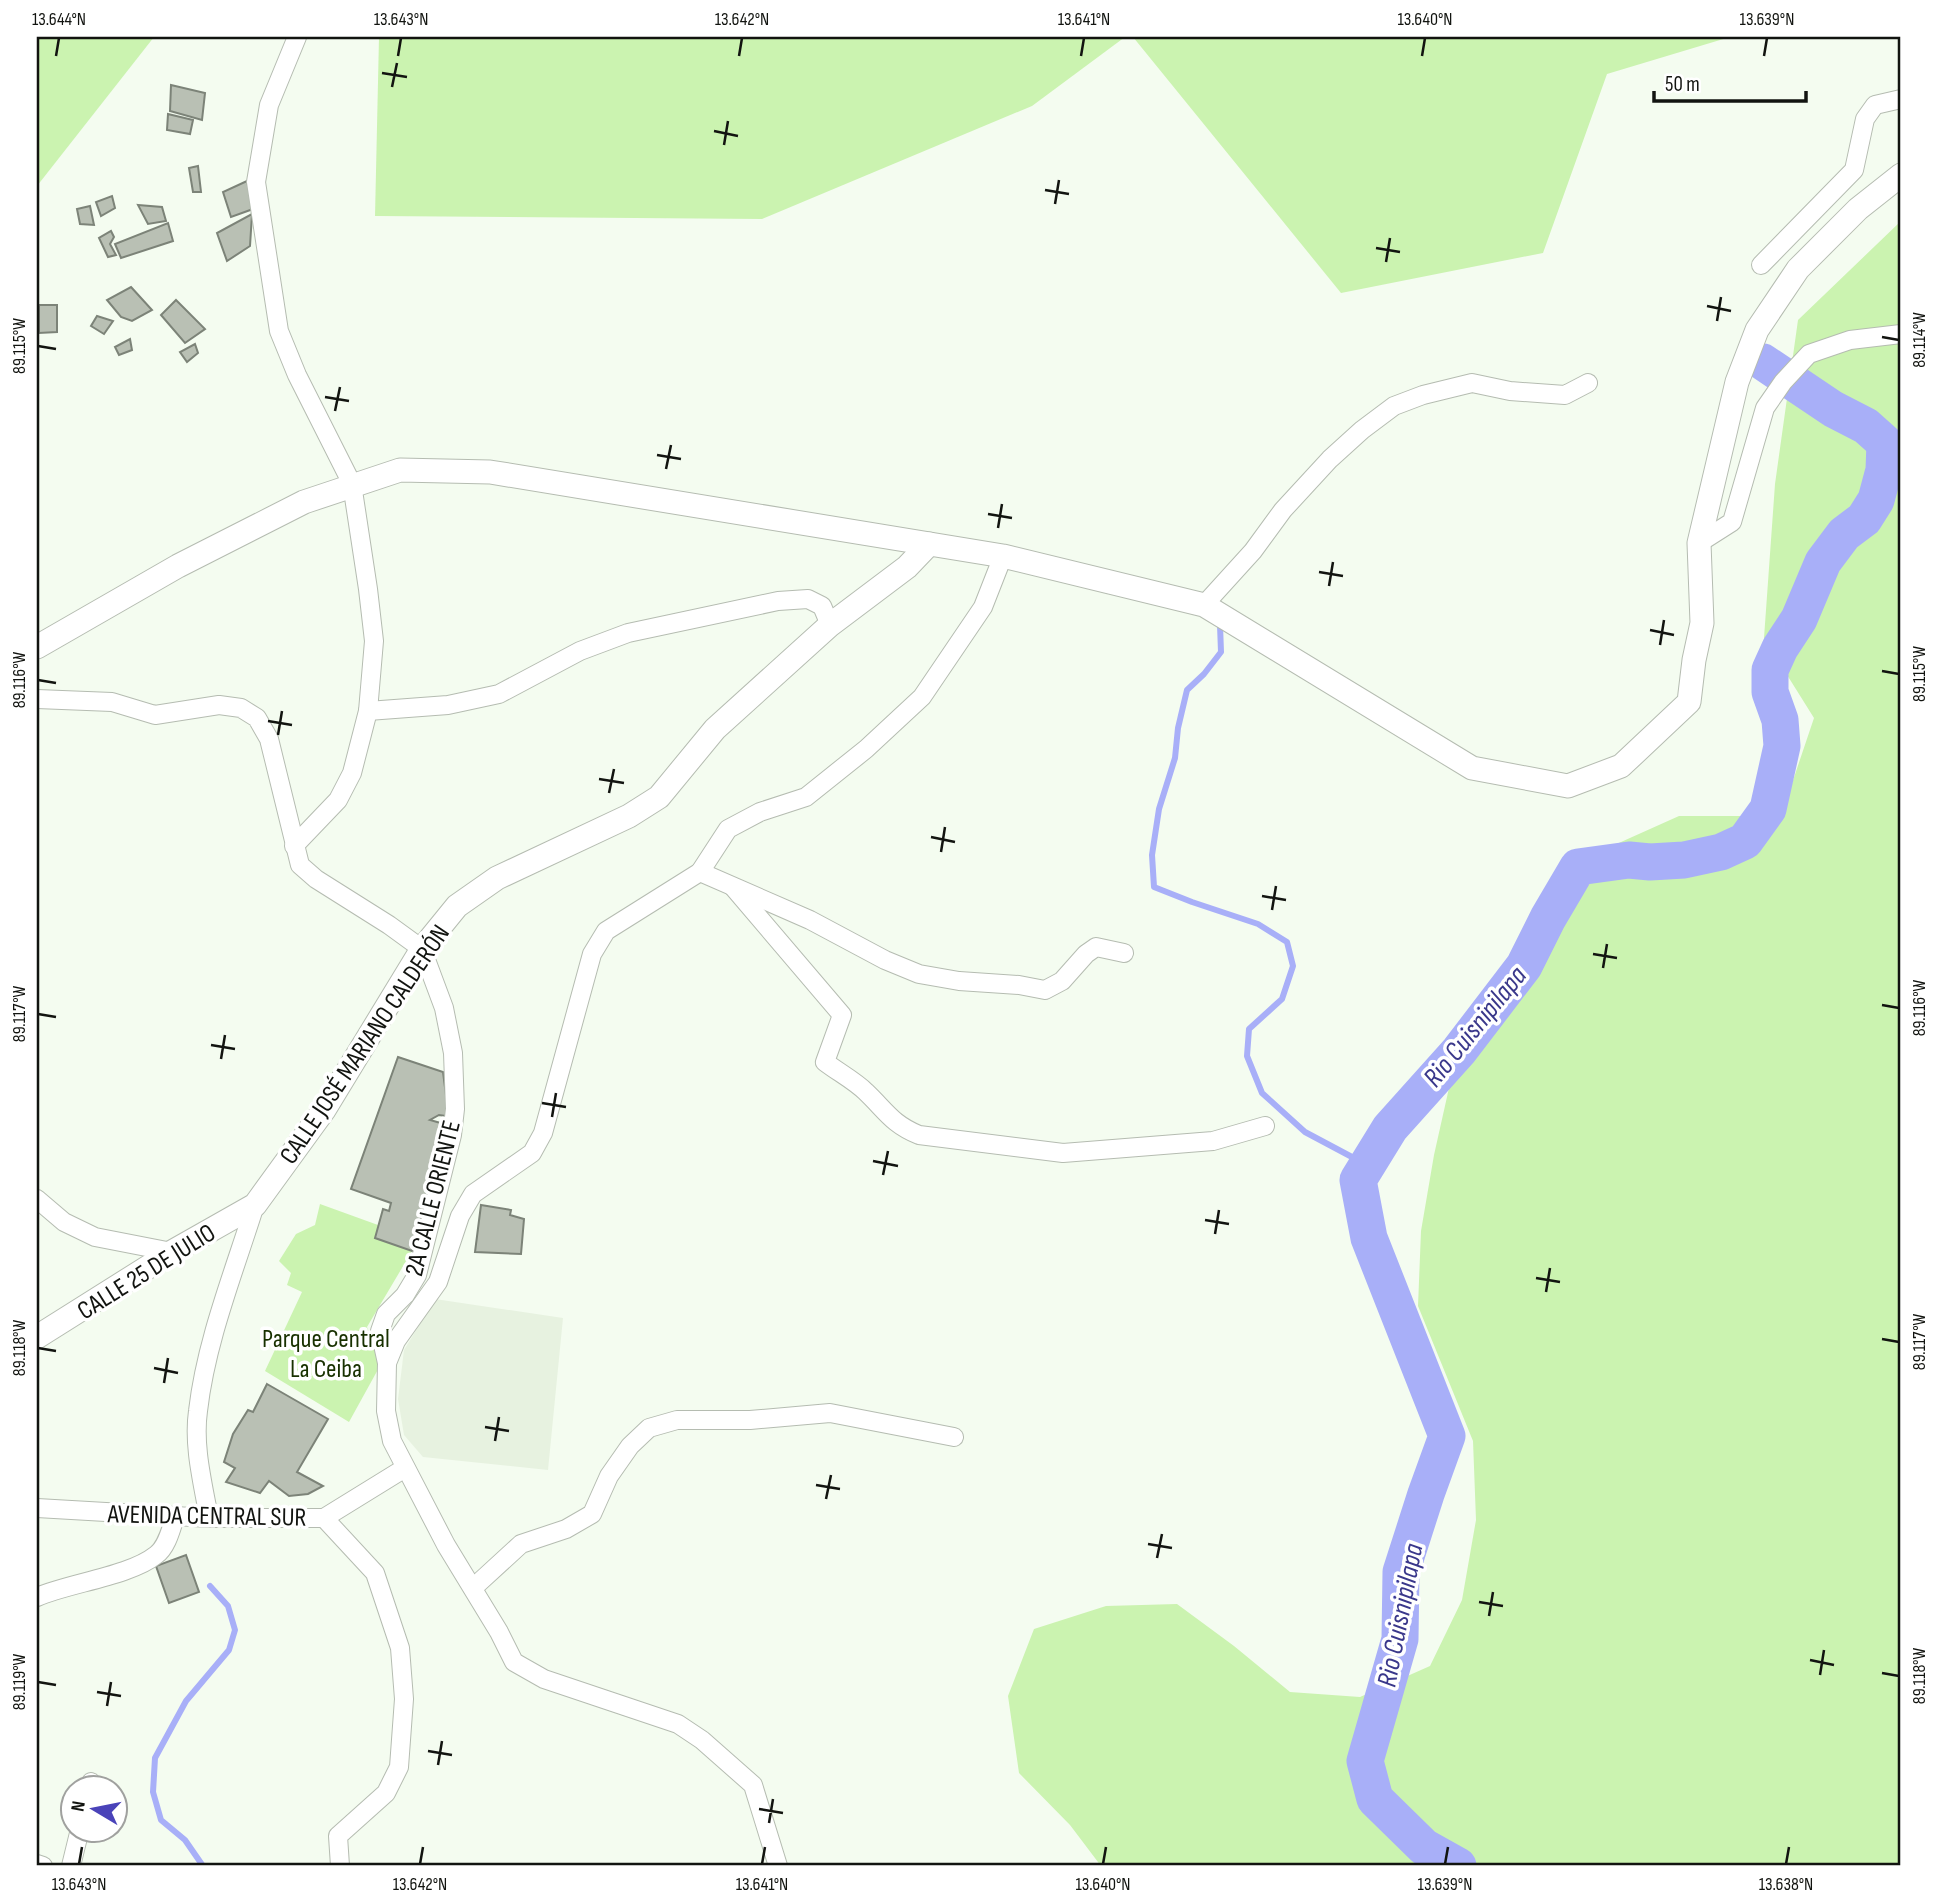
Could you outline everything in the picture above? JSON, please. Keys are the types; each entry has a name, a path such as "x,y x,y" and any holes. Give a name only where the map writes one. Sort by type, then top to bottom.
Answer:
{"street":[{"path":"294,846 338,800 352,773 368,711 373,641 369,589 352,484 297,375 279,331 256,182 269,105 297,37"},
{"path":"1760,265 1854,170 1865,119 1875,105 1901,99"},
{"path":"37,647 178,566 304,502 400,470 490,472 1003,556 1204,606 1472,768 1568,786 1621,766 1689,702 1702,622 1699,543 1737,382 1757,330 1798,269 1858,209 1901,175"},
{"path":"1699,543 1732,522 1765,408 1810,354 1850,340 1901,334"},
{"path":"1204,606 1253,551 1283,510 1330,459 1362,430 1394,407 1423,395 1472,383 1510,391 1565,395 1588,383"},
{"name":"CALLE JOSÉ MARIANO CALDERÓN","path":"209,1518 199,1457 197,1413 208,1355 256,1205 324,1110 422,949 457,906 498,878 629,816 659,797 715,729 830,625 907,567 929,544"},
{"path":"387,1363 396,1340 438,1282 460,1216 473,1194 532,1153 543,1133 592,954 606,932 700,872 728,830 760,812 806,797 866,749 922,697 983,607 1003,556"},
{"path":"368,711 448,705 499,694 580,651 628,633 778,601 808,599 822,606 830,625"},
{"path":"37,699 112,702 155,715 219,705 241,708 257,718 269,739 300,865 316,879 422,949"},
{"path":"700,872 810,920 885,960 919,974 1045,990 1062,981 1086,954 1096,947 1124,953"},
{"path":"733,887 842,1015 825,1062 866,1092 901,1128 919,1135 1063,1153 1213,1141 1265,1126"},
{"name":"2A CALLE ORIENTE","path":"422,949 444,1008 453,1053 454,1110 452,1135 416,1275 405,1295 386,1314 380,1331 387,1363 386,1411 392,1441 446,1545 499,1632 514,1662 544,1679 678,1724 753,1784 778,1866"},
{"path":"37,1199 64,1222 95,1237 172,1252"},
{"name":"CALLE 25 DE JULIO","path":"37,1337 172,1252 256,1205"},
{"path":"473,1588 521,1544 566,1529 592,1514 609,1476 630,1446 649,1428 677,1420 750,1420 830,1413 954,1437"},
{"name":"AVENIDA CENTRAL SUR","path":"37,1508 175,1517 324,1518 405,1468"},
{"path":"37,1597 128,1569 156,1555 167,1539 175,1517"},
{"path":"324,1518 375,1573 400,1648 404,1699 399,1766 386,1793 338,1836 340,1866"},
{"path":"71,1866 77,1843"},
{"path":"37,1864 43,1866"}],"shaded area":[{"path":"435,1299 563,1318 548,1470 423,1457 404,1435 398,1399 404,1350"}],"green space":[{"path":"37,37 154,37 37,186"},
{"path":"379,37 1125,37 1032,106 762,219 375,216"},
{"path":"1133,37 1730,37 1607,74 1543,253 1341,293"},
{"path":"1901,221 1901,1866 1101,1866 1070,1825 1019,1773 1008,1696 1034,1629 1106,1606 1177,1604 1290,1692 1360,1697 1430,1666 1462,1600 1476,1520 1473,1441 1418,1306 1421,1231 1451,1079 1529,989 1592,855 1679,816 1781,816 1814,718 1764,638 1775,484 1798,320"},
{"name":"Parque Central La Ceiba","path":"320,1204 378,1225 375,1238 412,1251 367,1327 381,1364 349,1422 265,1371 302,1292 287,1285 291,1273 279,1261 296,1234 315,1225"}],"building":[{"path":"171,85 205,93 202,120 170,111"},
{"path":"168,114 193,120 190,134 167,130"},
{"path":"198,166 201,192 193,192 189,168"},
{"path":"247,181 253,209 231,217 223,192"},
{"path":"112,196 115,208 101,216 96,202"},
{"path":"138,205 162,207 166,221 148,224"},
{"path":"90,206 94,225 80,224 77,209"},
{"path":"252,214 250,246 227,261 217,233"},
{"path":"168,223 173,241 121,258 115,244"},
{"path":"111,231 114,237 110,244 116,255 108,257 99,238"},
{"path":"131,287 152,310 132,321 121,317 107,300"},
{"path":"176,300 205,329 185,343 161,315"},
{"path":"39,305 57,305 57,332 39,333"},
{"path":"97,316 113,321 104,334 91,326"},
{"path":"130,339 132,350 119,355 115,347"},
{"path":"195,344 198,353 187,362 180,352"},
{"path":"398,1057 443,1072 446,1095 446,1116 439,1115 430,1120 444,1124 441,1137 444,1139 412,1251 375,1238 383,1209 389,1211 391,1203 351,1189"},
{"path":"481,1205 511,1210 510,1215 524,1219 521,1254 475,1252"},
{"path":"267,1384 328,1419 297,1472 323,1486 308,1494 289,1496 269,1481 260,1493 226,1482 235,1468 224,1462 233,1434 248,1410 253,1412"},
{"path":"186,1555 199,1592 169,1603 156,1566"}],"waterway":[{"name":"Rio Cuisnipilapa","path":"1458,1866 1424,1847 1375,1799 1365,1761 1400,1639 1401,1572 1447,1436 1369,1238 1358,1180 1390,1128 1459,1051 1524,966 1578,867 1629,860 1684,860 1721,852 1745,841 1768,809 1782,746 1780,720 1770,692 1770,670 1780,648 1799,619 1823,562 1844,534 1864,519 1876,500 1884,470 1885,443 1866,426 1833,409 1763,362"},
{"path":"1220,625 1221,652 1187,690 1178,728 1175,758 1159,809 1152,855 1154,887 1258,924 1287,942 1293,966 1282,999 1249,1029 1247,1056 1262,1093 1305,1132 1367,1165"},
{"path":"203,1866 185,1840 161,1820 153,1792 155,1758 186,1701 229,1650 235,1630 228,1606 210,1586"}]}
